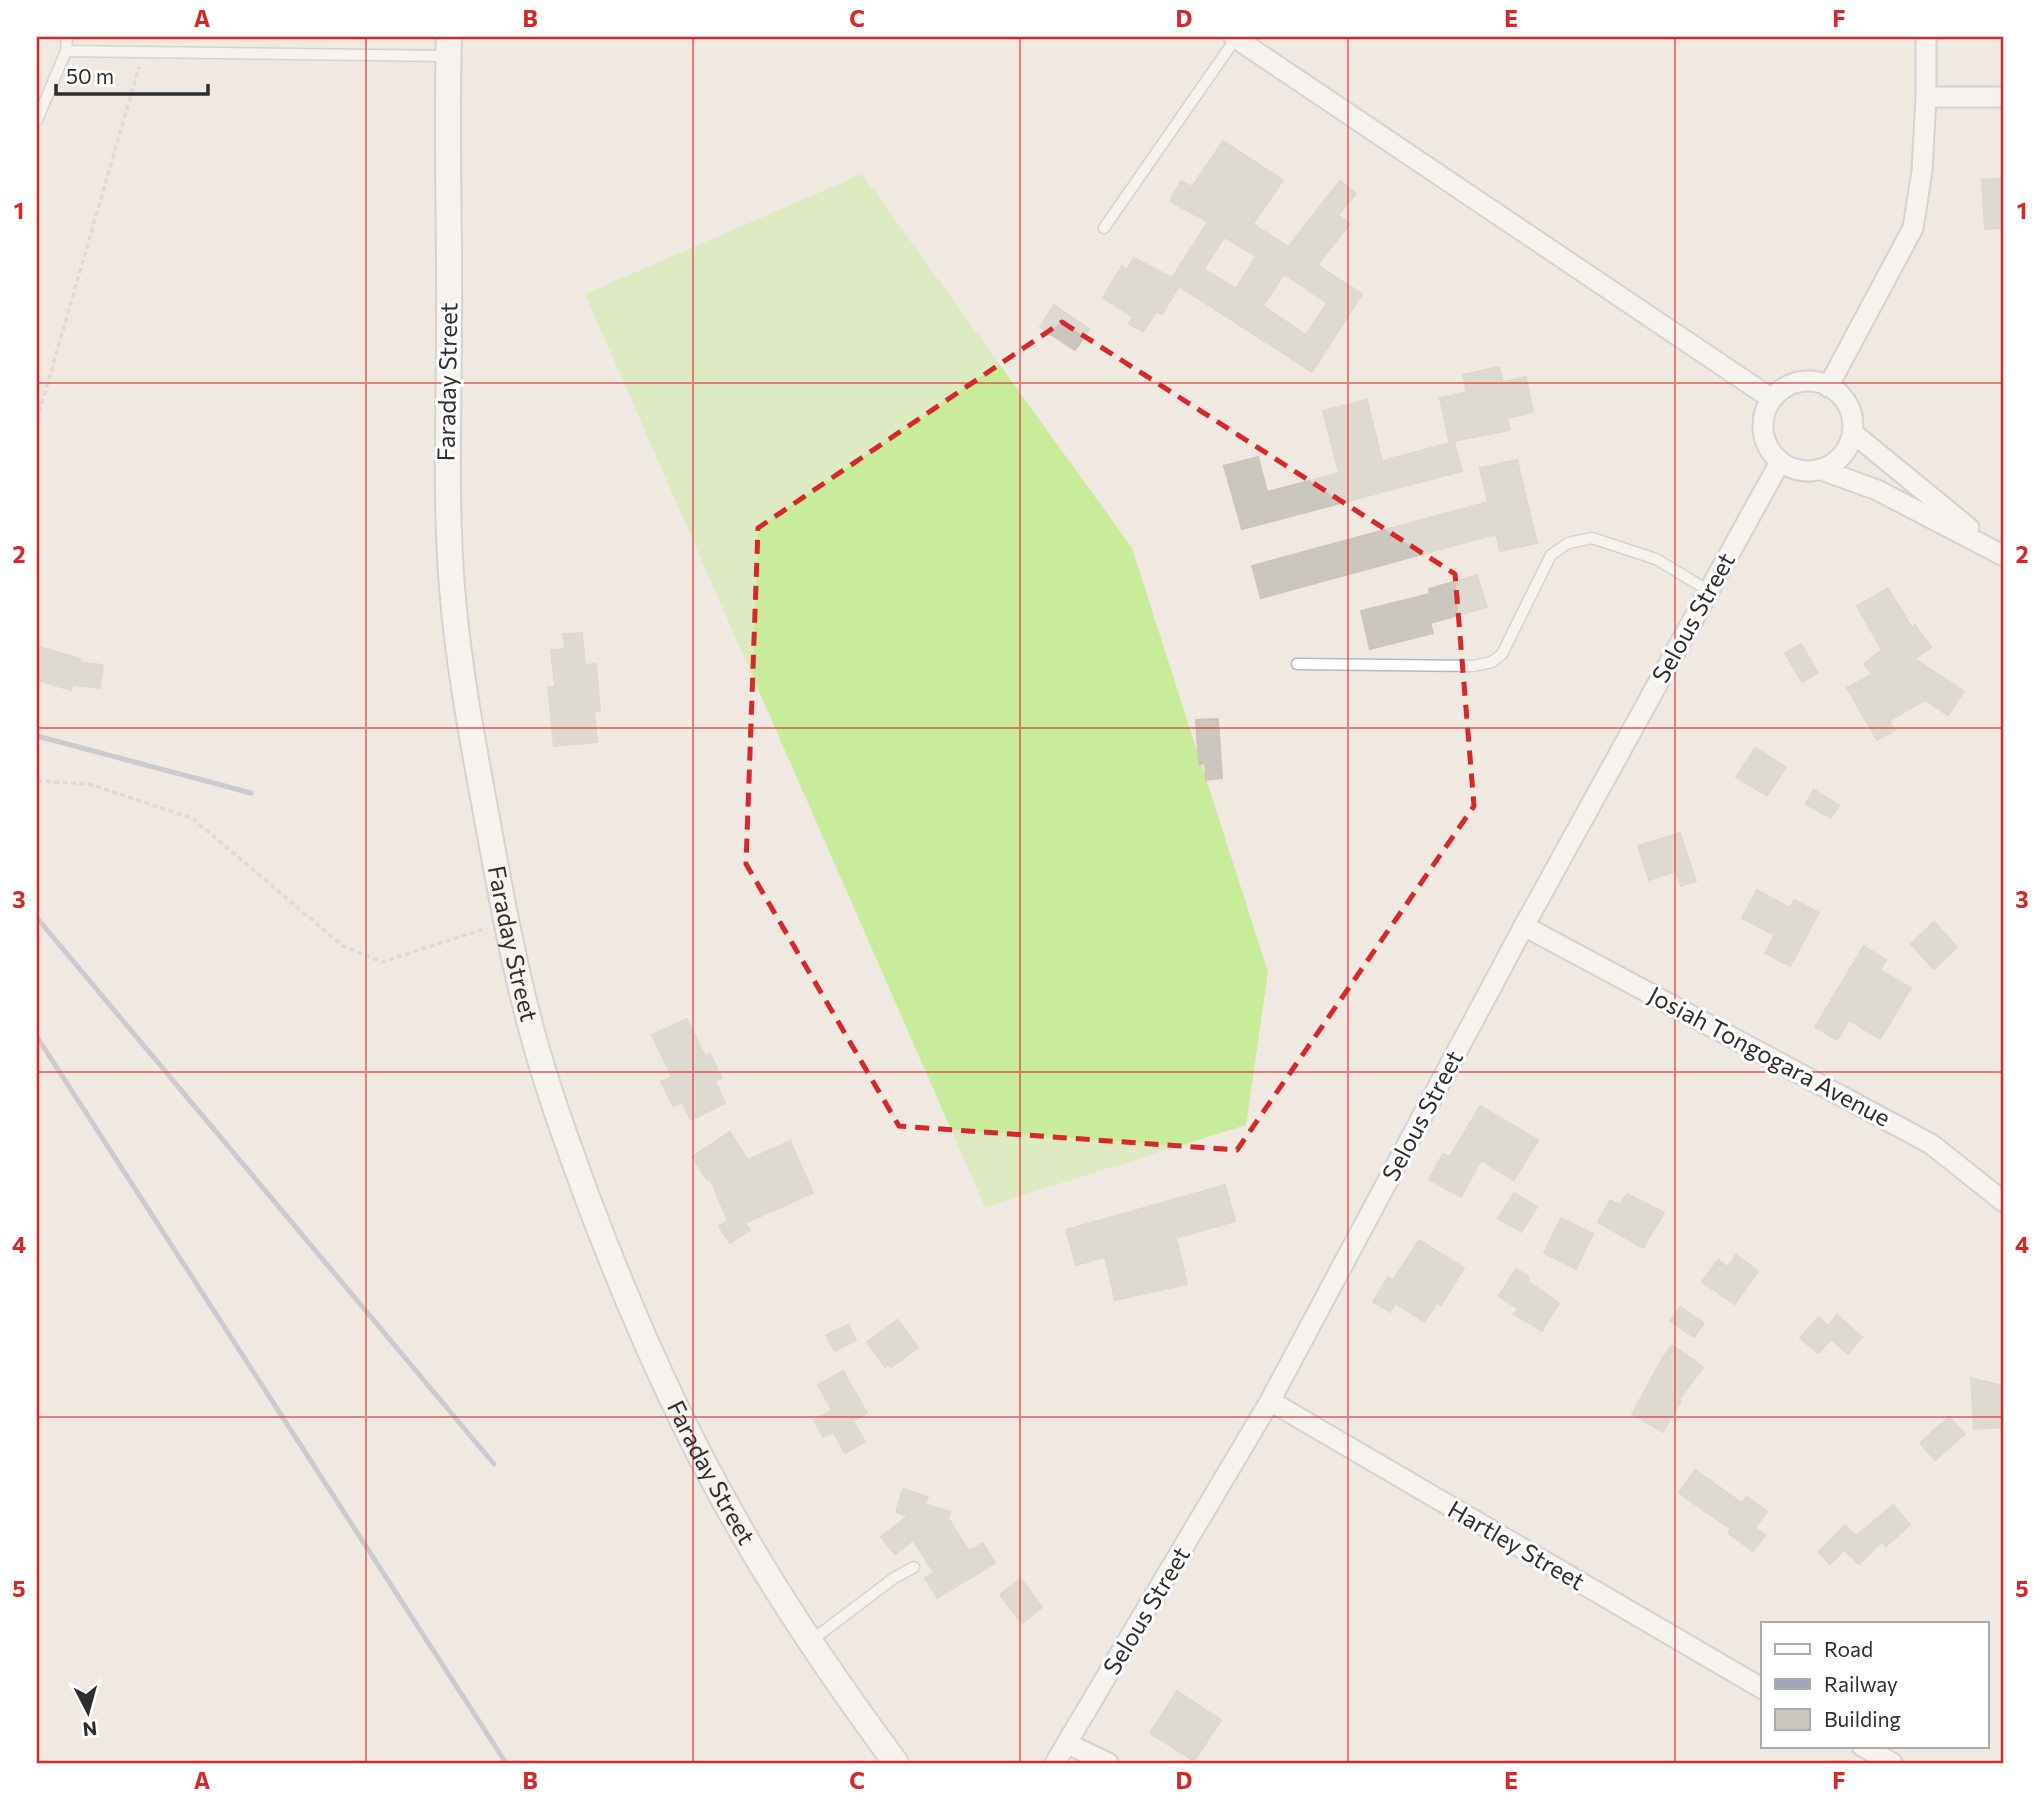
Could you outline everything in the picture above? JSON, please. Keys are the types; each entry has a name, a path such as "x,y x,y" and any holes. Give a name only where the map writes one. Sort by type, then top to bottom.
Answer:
{"street":[{"path":"1235,37 1772,399"},
{"path":"1828,387 1913,228 1921,181 1926,37"},
{"name":"Faraday Street","path":"449,46 446,467 452,586 463,691 506,922 532,1031 561,1125 624,1294 680,1416 730,1511 846,1695 896,1763"},
{"path":"1926,97 2004,97"},
{"path":"1808,381 1836,391 1847,403 1853,418 1853,433 1848,448 1838,460 1819,469 1794,469 1780,462 1770,452 1762,425 1765,411 1772,399 1782,389 1794,383 1808,381"},
{"path":"1853,433 2000,554"},
{"name":"Selous Street","path":"1055,1763 1270,1401 1524,926 1780,462"},
{"path":"1819,469 1877,490 2000,554"},
{"name":"Josiah Tongogara Avenue","path":"1524,926 1931,1144 2004,1202"},
{"name":"Hartley Street","path":"1270,1401 1761,1688"},
{"path":"1068,1744 1108,1763"},
{"path":"1866,1748 1892,1763"}],"lane":[{"path":"37,120 66,51 67,37"},
{"path":"1104,228 1235,37"},
{"path":"66,51 449,46"},
{"path":"1297,664 1473,666 1492,662 1502,654 1551,555 1568,543 1592,538 1656,559 1709,591"},
{"path":"811,1641 894,1578 914,1567"}],"path":[{"path":"37,420 144,52"},
{"path":"37,781 89,784 192,818 343,946 382,962 506,922"}],"highlighted area":[{"path":"1062,322 1455,574 1474,806 1237,1150 899,1126 746,864 758,528"}],"green space":[{"path":"862,174 1132,548 1268,972 1246,1125 985,1207 585,294"}],"building":[{"path":"1223,141 1283,180 1253,224 1288,247 1340,181 1356,194 1338,215 1350,224 1317,265 1362,294 1312,372 1179,286 1162,314 1156,311 1143,332 1129,324 1133,317 1103,298 1122,266 1127,270 1134,258 1172,278 1208,222 1170,201 1181,181 1192,187","holes":["1224,237 1256,256 1236,289 1204,269","1284,274 1327,303 1306,335 1263,306"]},
{"path":"2004,178 2004,228 1985,229 1982,180"},
{"path":"1054,305 1089,329 1075,350 1040,327"},
{"path":"1499,367 1503,382 1526,377 1533,412 1507,418 1510,430 1449,442 1440,398 1467,392 1463,375"},
{"path":"1367,400 1382,461 1454,442 1462,471 1242,529 1224,466 1258,457 1267,492 1339,473 1323,411"},
{"path":"1517,460 1537,543 1500,551 1496,534 1261,598 1252,566 1488,502 1480,468"},
{"path":"1477,575 1487,607 1430,623 1433,633 1370,649 1361,611 1430,594 1429,589"},
{"path":"1888,588 1912,628 1915,625 1931,647 1915,659 1964,691 1948,715 1925,700 1889,721 1895,730 1877,740 1847,688 1872,674 1864,664 1882,650 1857,606"},
{"path":"582,633 585,665 596,664 600,711 594,712 597,742 554,746 548,687 555,687 551,650 565,649 563,634"},
{"path":"1801,644 1818,673 1802,682 1785,653"},
{"path":"37,646 80,659 79,662 103,665 100,688 73,685 71,690 37,680"},
{"path":"1218,719 1222,778 1206,780 1205,763 1199,764 1196,720"},
{"path":"1755,748 1786,767 1767,796 1736,777"},
{"path":"1814,790 1839,805 1831,818 1806,804"},
{"path":"1680,833 1696,881 1681,886 1676,871 1649,880 1638,846"},
{"path":"1757,890 1790,908 1794,900 1819,913 1790,966 1765,953 1775,935 1742,918"},
{"path":"1934,922 1957,947 1934,969 1911,944"},
{"path":"1864,946 1886,960 1880,970 1911,988 1880,1039 1849,1020 1837,1040 1815,1027"},
{"path":"687,1019 705,1056 710,1054 722,1078 715,1081 725,1103 691,1120 682,1102 673,1106 661,1082 672,1077 652,1035"},
{"path":"1480,1106 1538,1140 1514,1180 1481,1160 1461,1197 1429,1179 1443,1154 1450,1157"},
{"path":"730,1132 748,1160 790,1141 813,1193 745,1223 750,1230 730,1243 719,1226 728,1221 710,1178 707,1180 692,1157"},
{"path":"1225,1185 1235,1221 1176,1238 1187,1284 1115,1300 1105,1257 1076,1265 1066,1230"},
{"path":"1514,1193 1537,1207 1521,1232 1498,1218"},
{"path":"1627,1194 1664,1213 1643,1248 1598,1222 1610,1200 1620,1205"},
{"path":"1561,1218 1593,1234 1576,1269 1544,1253"},
{"path":"1419,1240 1464,1268 1441,1305 1437,1303 1424,1322 1395,1303 1390,1312 1373,1302 1388,1277 1393,1280"},
{"path":"1736,1255 1758,1271 1735,1304 1702,1282 1718,1260 1728,1267"},
{"path":"1516,1269 1529,1277 1527,1281 1559,1303 1542,1331 1514,1314 1518,1309 1499,1296"},
{"path":"1680,1307 1704,1323 1694,1337 1670,1321"},
{"path":"1837,1315 1862,1337 1848,1354 1831,1339 1818,1353 1800,1338 1819,1317 1828,1326"},
{"path":"898,1320 918,1348 891,1367 889,1364 885,1367 867,1342"},
{"path":"848,1325 856,1340 835,1351 826,1335"},
{"path":"1672,1345 1703,1367 1679,1400 1681,1401 1663,1432 1632,1414"},
{"path":"843,1371 867,1413 853,1421 865,1442 845,1453 833,1432 823,1437 814,1420 832,1410 818,1385"},
{"path":"1971,1378 2004,1386 2004,1427 1974,1429"},
{"path":"1949,1417 1965,1434 1935,1460 1920,1443"},
{"path":"1695,1470 1742,1503 1747,1497 1767,1511 1755,1528 1765,1535 1753,1551 1728,1533 1731,1529 1679,1493"},
{"path":"903,1489 928,1497 925,1504 950,1512 948,1518 969,1551 983,1543 995,1563 937,1598 925,1578 934,1573 913,1540 895,1554 881,1537 908,1516 896,1512"},
{"path":"1893,1505 1910,1525 1886,1546 1882,1541 1859,1564 1844,1550 1830,1564 1818,1552 1845,1525 1856,1536"},
{"path":"1021,1579 1042,1607 1022,1623 1000,1595"},
{"path":"1177,1691 1221,1720 1194,1761 1150,1733"}],"railway":[{"path":"37,736 251,793"},
{"path":"37,918 494,1464"},
{"path":"37,1037 506,1763"}]}
